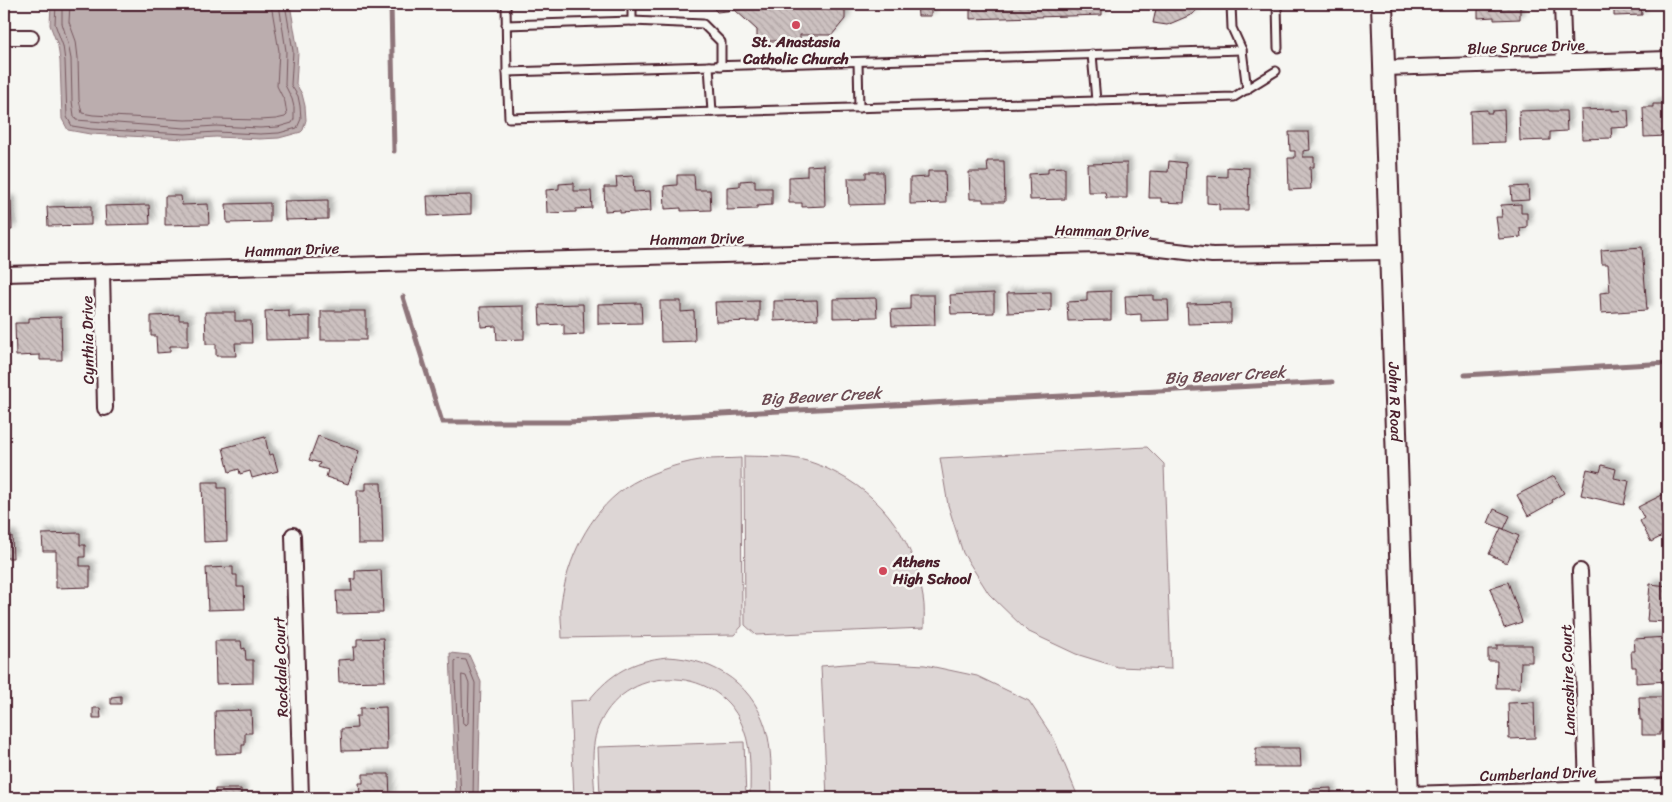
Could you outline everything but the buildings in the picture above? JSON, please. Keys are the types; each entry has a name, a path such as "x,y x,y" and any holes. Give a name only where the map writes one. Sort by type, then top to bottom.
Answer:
{"main road":[{"name":"John R Road","path":"1382,4 1408,796"}],"street":[{"path":"1562,4 1564,62"},
{"path":"4,37 31,37"},
{"name":"Blue Spruce Drive","path":"1384,68 1668,59"},
{"name":"Hamman Drive","path":"4,274 1098,245 1136,246 1212,256 1390,252"},
{"name":"Cynthia Drive","path":"102,271 105,408"},
{"name":"Rockdale Court","path":"293,535 301,798"},
{"name":"Lancashire Court","path":"1580,571 1587,788"},
{"name":"Cumberland Drive","path":"1408,796 1668,786"}],"lane":[{"path":"506,4 509,118 1234,97 1276,71"},
{"path":"632,4 632,21"},
{"path":"1231,4 1232,28 1242,50 1247,90"},
{"path":"1277,4 1278,48"},
{"path":"506,25 632,21 703,24 721,42 722,66"},
{"path":"507,72 1242,50"},
{"path":"1092,54 1096,101"},
{"path":"858,62 859,108"},
{"path":"709,66 712,112"}],"shaded area":[{"path":"1147,447 1164,464 1171,669 1118,667 1076,654 1027,631 989,594 963,553 948,505 940,458"},
{"path":"744,456 781,457 808,461 857,485 874,499 901,533 910,552 918,574 923,597 924,628 756,635 745,625"},
{"path":"741,458 742,626 734,635 562,638 561,604 568,571 581,539 600,511 625,488 651,474 700,460"},
{"path":"667,657 702,663 718,670 744,690 754,703 763,719 768,737 771,759 772,798 750,798 750,764 747,738 733,708 716,693 696,683 675,679 653,681 632,689 614,703 600,723 594,741 595,798 574,798 570,701 589,700 606,682 623,670 643,662"},
{"path":"870,662 925,665 977,676 1029,701 1054,739 1077,798 827,798 821,666"},
{"path":"744,742 746,798 600,798 598,747"}],"water":[{"path":"51,4 290,4 298,52 296,84 302,94 305,106 306,120 303,130 279,138 216,137 185,139 90,134 68,130 62,119 60,61 58,46 50,25"},
{"path":"450,653 469,655 481,682 478,798 456,798"}],"waterway":[{"name":"Big Beaver Creek","path":"391,4 394,151"},
{"name":"Big Beaver Creek","path":"403,297 442,422 568,422 1332,382"},
{"name":"Big Beaver Creek","path":"1465,375 1668,363"}],"place":[{"name":"St. Anastasia Catholic Church","path":"796,25"},
{"name":"Athens High School","path":"883,571"}]}
